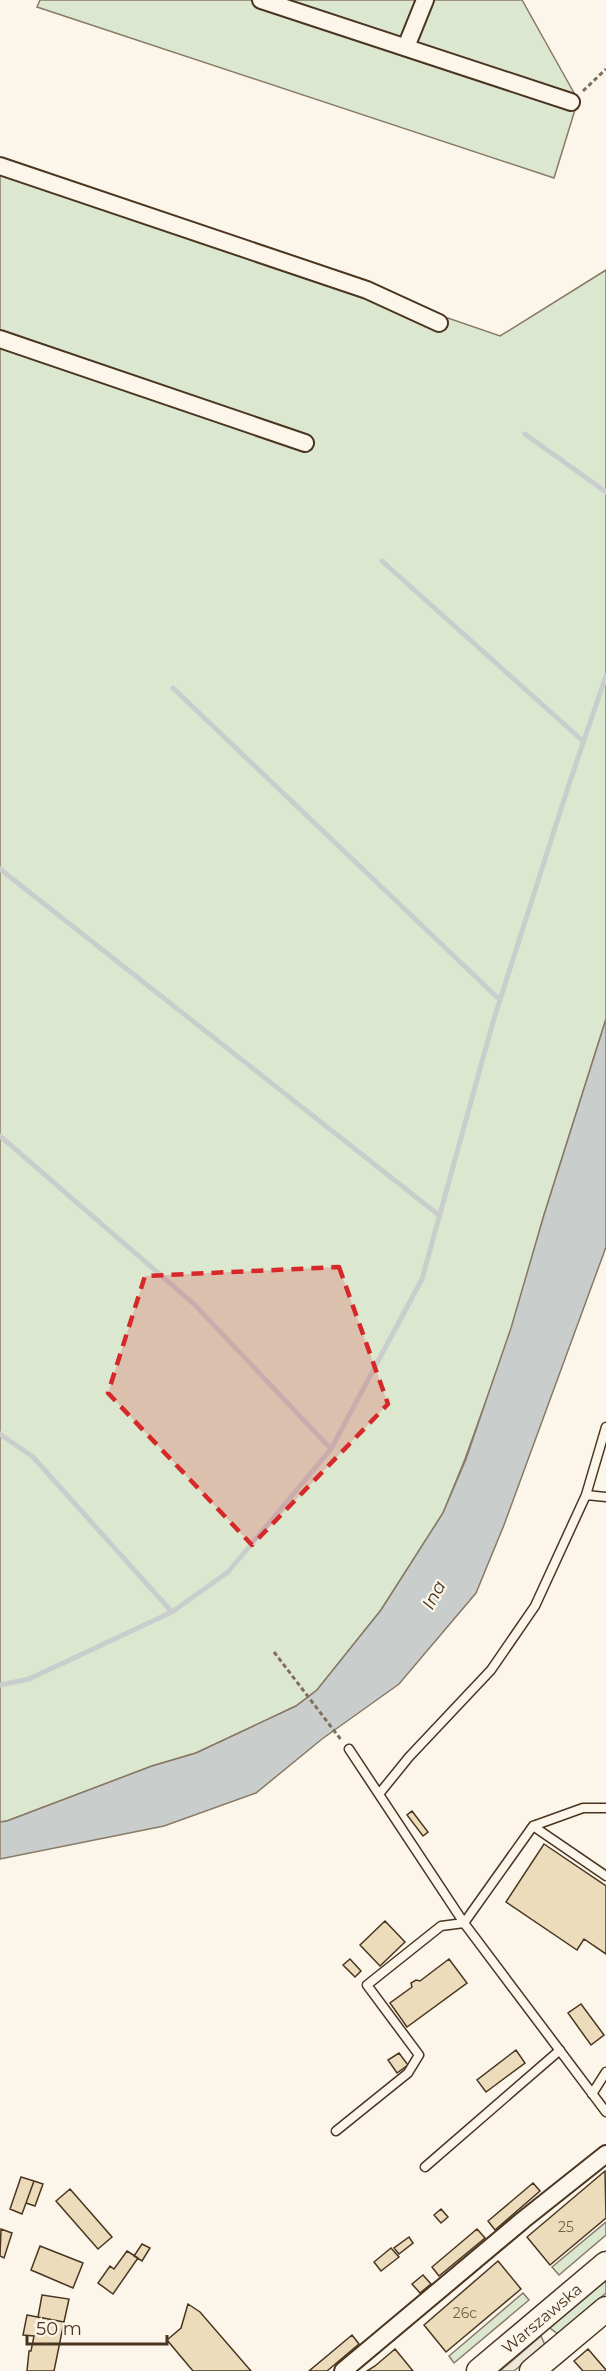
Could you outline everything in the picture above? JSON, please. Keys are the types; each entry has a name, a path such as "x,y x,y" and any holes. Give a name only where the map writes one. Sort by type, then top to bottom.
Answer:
{"main road":[{"name":"Warszawska","path":"478,2371 606,2264"},
{"name":"Warszawska","path":"532,2371 606,2309"}],"street":[{"path":"261,0 571,102"},
{"path":"406,47 425,0"},
{"path":"0,166 367,290 439,323"},
{"path":"0,339 305,442"},
{"path":"344,2371 523,2220 606,2154"}],"lane":[{"path":"379,1794 498,1661 535,1606 586,1495 606,1427"},
{"path":"586,1495 606,1497"},
{"path":"349,1749 464,1923 606,2112"},
{"path":"336,2131 408,2073 419,2055 367,1986 441,1926 464,1923 533,1826 583,1808 606,1808"},
{"path":"533,1826 606,1876"},
{"path":"425,2167 560,2050"},
{"path":"592,2094 606,2072"}],"path":[{"path":"571,102 606,69"},
{"path":"274,1652 349,1749"}],"highlighted area":[{"path":"339,1267 388,1404 252,1545 108,1393 145,1276"}],"green space":[{"path":"40,0 522,0 578,100 554,178 37,7"},
{"path":"0,164 500,336 606,270 606,1019 544,1215 510,1334 465,1459 443,1513 381,1610 317,1690 296,1706 196,1753 152,1766 0,1822"},
{"path":"606,2222 606,2235 559,2275 552,2267"},
{"path":"606,2276 606,2293 558,2334 547,2326"},
{"path":"523,2293 529,2300 454,2363 449,2356"}],"shaded area":[{"path":"541,2336 545,2345 514,2371 500,2371"}],"water":[{"name":"Ina","path":"606,1019 606,1247 504,1525 476,1593 399,1684 322,1739 256,1793 164,1826 0,1859 0,1822 152,1766 196,1753 296,1706 317,1690 381,1610 443,1513 466,1459 511,1328"}],"building":[{"path":"412,1811 428,1832 423,1836 407,1815"},
{"path":"544,1844 606,1886 606,1954 584,1939 577,1950 506,1902"},
{"path":"385,1921 405,1942 380,1966 360,1945"},
{"path":"350,1959 361,1971 355,1977 343,1965"},
{"path":"449,1959 467,1983 407,2027 390,2003 412,1987 411,1983 416,1980 420,1981"},
{"path":"581,2004 604,2035 591,2045 568,2013"},
{"path":"516,2050 525,2063 486,2092 477,2080"},
{"path":"399,2053 408,2065 397,2073 388,2060"},
{"path":"605,2171 606,2218 550,2265 527,2237"},
{"path":"21,2177 34,2181 22,2214 10,2209"},
{"path":"34,2181 43,2184 35,2206 26,2203"},
{"path":"533,2183 540,2191 495,2230 488,2221"},
{"path":"70,2189 112,2237 98,2249 56,2201"},
{"path":"441,2209 448,2217 441,2223 434,2215"},
{"path":"1,2229 12,2233 4,2258 0,2256"},
{"path":"477,2229 485,2238 439,2276 432,2267"},
{"path":"409,2237 413,2243 399,2254 394,2248"},
{"path":"142,2244 150,2248 142,2261 134,2256"},
{"path":"40,2246 83,2263 73,2288 31,2270"},
{"path":"391,2248 399,2257 381,2271 374,2262"},
{"path":"127,2251 138,2258 113,2294 98,2283 110,2266 114,2269"},
{"path":"498,2261 521,2289 446,2352 424,2325"},
{"path":"423,2275 431,2284 420,2293 412,2284"},
{"path":"42,2295 69,2299 64,2322 38,2317"},
{"path":"188,2304 200,2312 251,2371 193,2371 167,2340 181,2328"},
{"path":"27,2315 64,2322 54,2371 27,2371 29,2351 31,2351 34,2336 23,2335"},
{"path":"352,2335 359,2344 327,2371 309,2371"},
{"path":"395,2349 413,2371 367,2371 375,2366"},
{"path":"588,2349 606,2371 583,2371 574,2361"}],"waterway":[{"path":"525,434 606,492"},
{"path":"382,561 583,741"},
{"path":"0,1685 29,1679 172,1612 228,1572 331,1449 422,1279 493,1022 606,676"},
{"path":"173,688 500,1000"},
{"path":"0,869 440,1216"},
{"path":"0,1136 194,1304 331,1449"},
{"path":"0,1434 33,1457 172,1612"}]}
